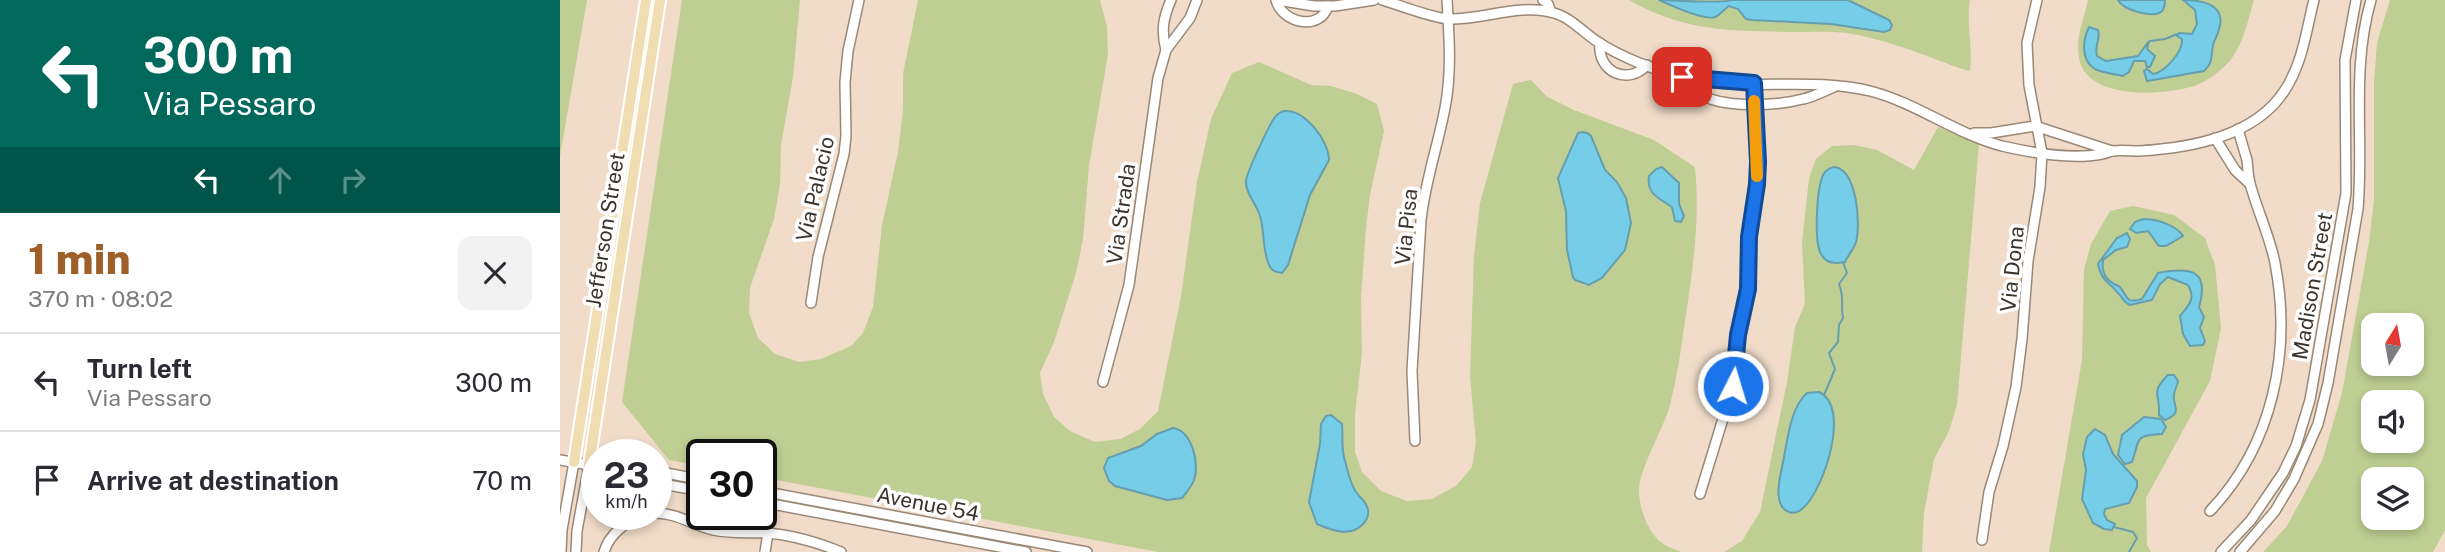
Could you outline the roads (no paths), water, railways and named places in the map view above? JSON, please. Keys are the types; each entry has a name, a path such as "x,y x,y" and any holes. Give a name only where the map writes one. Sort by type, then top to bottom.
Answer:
{"main road":[{"name":"Jefferson Street","path":"574,462 646,0"},
{"name":"Jefferson Street","path":"598,439 660,0"}],"street":[{"name":"Via Palacio","path":"811,303 818,257 844,154 848,51 859,0"},
{"name":"Via Strada","path":"1166,50 1162,34 1171,0"},
{"name":"Via Strada","path":"1103,382 1129,285 1152,111 1166,50 1190,18 1197,0"},
{"path":"1328,6 1319,18 1298,21 1284,15 1279,10 1277,0 1328,6 1374,0"},
{"path":"1382,0 1448,19 1506,12 1552,12 1600,43 1647,65 1682,77 1754,83 1819,84 1870,91 2001,145 2042,153 2084,155 2199,144 2238,130 2266,111 2284,92 2297,67 2314,0"},
{"name":"Via Pisa","path":"1415,441 1412,371 1423,203 1446,105 1449,76 1447,0"},
{"path":"1543,0 1552,12"},
{"name":"Via Dona","path":"1982,540 1989,492 2003,446 2016,387 2028,261 2040,187 2042,153 2029,85 2027,43 2037,0"},
{"name":"Madison Street","path":"2221,552 2258,511 2283,473 2296,446 2308,410 2346,192 2345,60 2357,0"},
{"name":"Madison Street","path":"2240,552 2276,511 2307,452 2323,405 2358,209 2359,62 2362,35 2371,0"},
{"path":"1600,43 1600,57 1610,71 1625,76 1634,75 1647,65"},
{"path":"1682,77 1698,93 1733,103 1803,99 1836,87"},
{"path":"1700,494 1733,386 1738,335 1748,289 1749,237 1758,162 1754,83"},
{"path":"1966,132 1991,133 2035,126 2112,151"},
{"path":"2210,511 2237,479 2255,445 2268,415 2281,348 2280,298 2275,262 2250,184 2238,130"},
{"path":"2215,138 2235,170 2250,184"},
{"path":"560,460 581,463"},
{"path":"561,552 562,530 574,462"},
{"name":"Avenue 54","path":"777,494 1087,552"},
{"name":"Avenue 54","path":"777,505 1026,552"},
{"path":"672,515 715,530 768,533 824,545 841,552"},
{"path":"576,552 581,516"},
{"path":"604,552 611,537 619,530"},
{"path":"765,552 768,533"}],"water":[{"path":"1659,0 1848,0 1889,20 1892,25 1890,30 1884,32 1831,24 1752,20 1746,19 1738,9 1729,6 1710,18"},
{"path":"2118,0 2165,0 2162,11 2146,14 2132,10"},
{"path":"2183,0 2211,5 2219,14 2219,29 2210,62 2204,71 2147,81 2144,71 2147,69 2153,74 2168,65 2180,50 2182,39 2177,36 2179,33 2192,34 2197,24 2195,10"},
{"path":"2089,27 2098,30 2097,56 2106,61 2138,56 2149,41 2147,49 2155,56 2150,67 2147,67 2145,61 2134,61 2129,72 2123,76 2095,69 2085,55 2084,43"},
{"path":"1284,111 1300,115 1314,128 1325,144 1329,160 1310,195 1288,265 1282,273 1274,271 1269,265 1260,216 1247,190 1246,181 1272,121"},
{"path":"1578,133 1591,136 1605,170 1617,182 1626,198 1631,223 1625,250 1602,278 1589,285 1573,277 1567,250 1566,211 1558,178"},
{"path":"1662,167 1679,183 1679,204 1684,216 1681,222 1675,221 1672,207 1654,195 1650,187 1649,176"},
{"path":"1834,167 1842,170 1848,177 1856,198 1858,223 1854,247 1845,262 1838,263 1828,261 1821,254 1817,226 1822,178 1826,171"},
{"path":"2143,219 2166,223 2183,236 2166,246 2159,246 2148,231 2136,233 2130,229 2135,222"},
{"path":"2127,233 2130,239 2127,247 2116,250 2103,260 2106,277 2119,286 2132,301 2142,299 2158,273 2179,270 2195,274 2202,285 2199,307 2204,317 2200,328 2205,341 2203,345 2190,346 2183,334 2180,316 2191,298 2188,285 2168,277 2160,284 2152,300 2130,305 2103,278 2098,264 2117,238"},
{"path":"2168,375 2174,375 2178,381 2174,394 2176,412 2165,420 2159,415 2157,390"},
{"path":"1819,392 1829,401 1833,414 1831,449 1826,468 1811,499 1800,511 1791,513 1783,508 1779,495 1789,432 1802,399 1807,393"},
{"path":"1331,415 1342,424 1343,452 1349,477 1368,510 1363,524 1346,532 1317,524 1309,502 1321,424 1326,416"},
{"path":"2144,417 2161,419 2166,427 2162,434 2142,437 2132,462 2125,464 2118,455 2122,435"},
{"path":"1173,428 1185,435 1195,457 1194,480 1182,498 1167,500 1115,486 1109,481 1104,468 1108,458 1141,446 1157,434"},
{"path":"2095,429 2105,435 2113,454 2137,481 2129,503 2105,509 2107,520 2115,524 2112,530 2093,523 2082,499 2086,470 2083,454 2087,437"}],"waterway":[{"path":"2150,41 2177,34"},
{"path":"1824,395 1835,369 1829,353 1838,342 1839,325 1843,318 1839,284 1847,273 1843,262"},
{"path":"2114,527 2133,532 2137,538 2129,552"}]}
